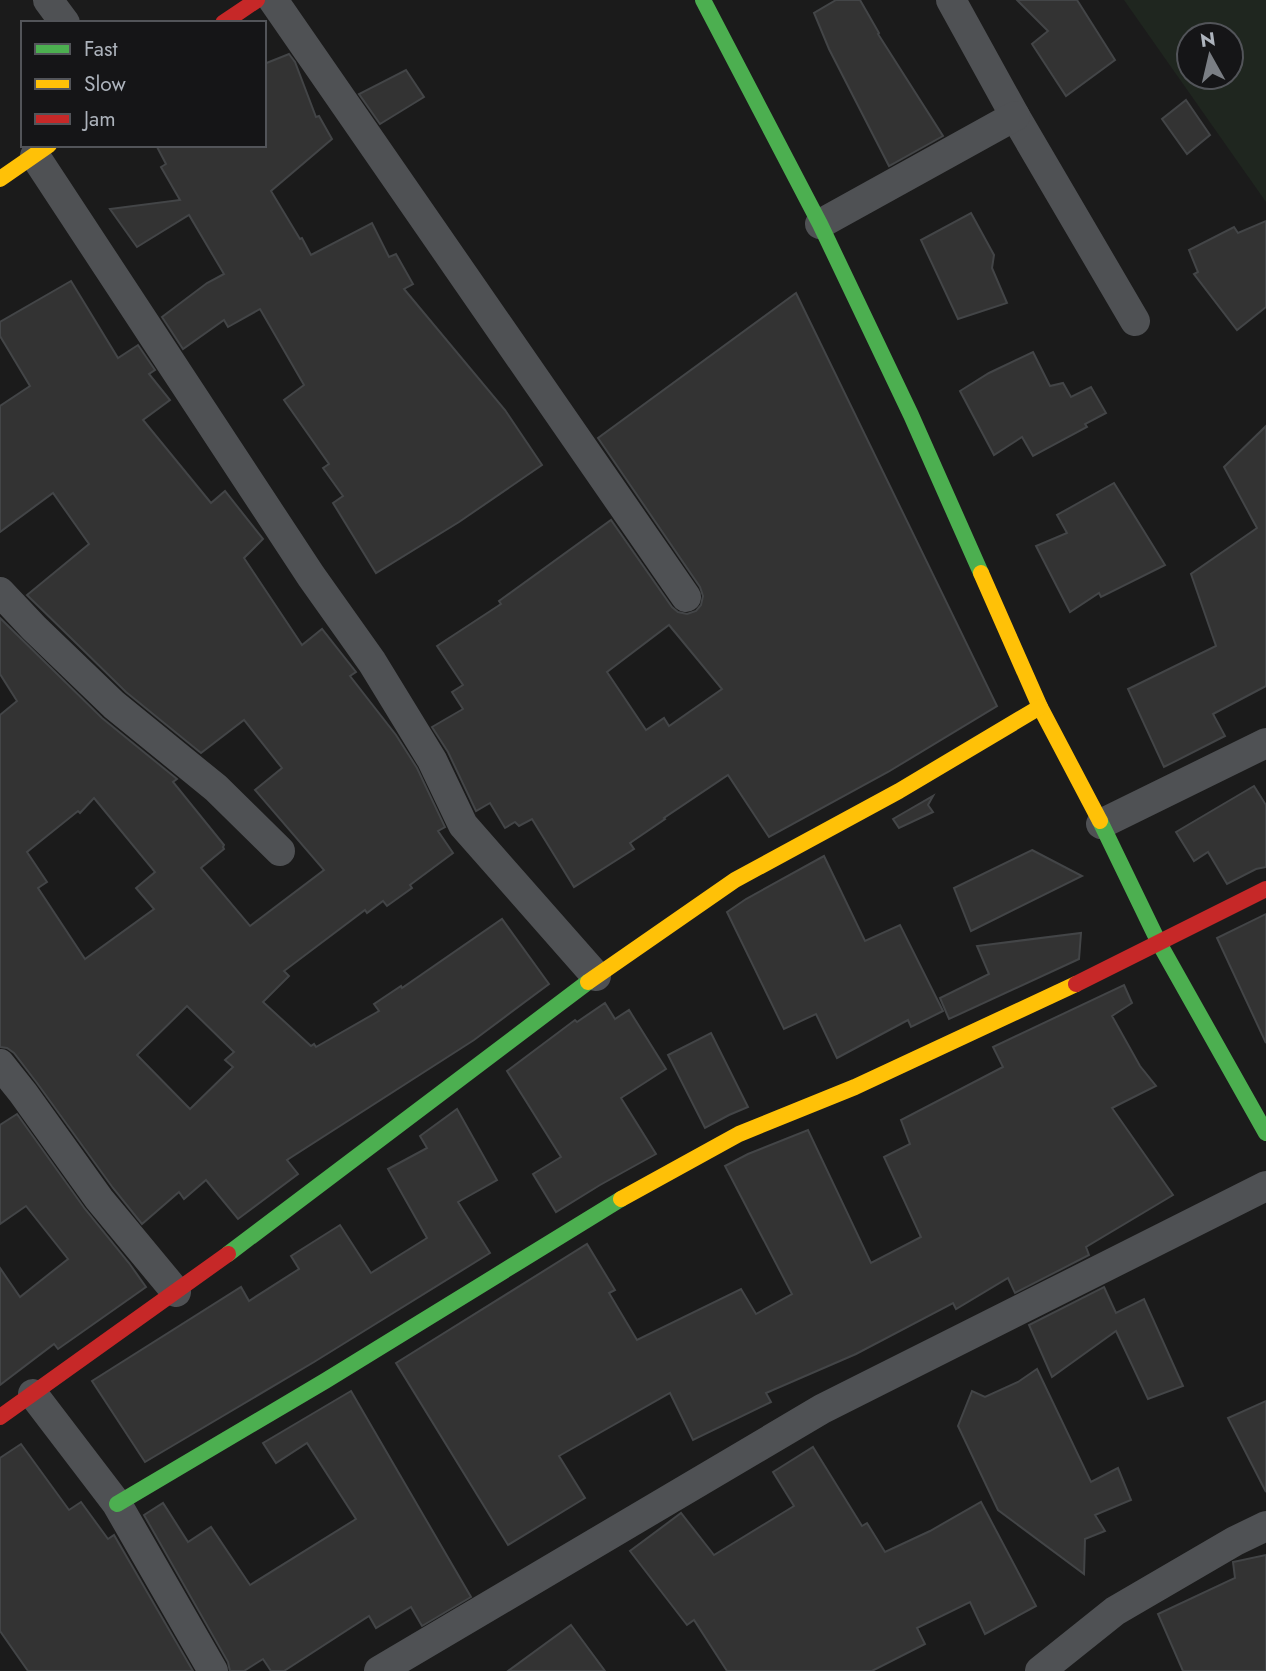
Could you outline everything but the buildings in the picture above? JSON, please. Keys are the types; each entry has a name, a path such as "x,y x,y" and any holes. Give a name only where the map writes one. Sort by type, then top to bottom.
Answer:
{"street":[{"path":"48,0 64,21"},
{"path":"226,21 257,0"},
{"path":"273,0 685,597"},
{"path":"703,0 820,224 911,415 1041,707 1158,943 1266,1133"},
{"path":"951,0 1015,116 1135,321"},
{"path":"820,224 1015,116"},
{"path":"0,179 42,151 311,576 372,662 432,760 463,825 596,976"},
{"path":"0,592 114,705 216,788 280,851"},
{"path":"0,1417 176,1292 596,976 735,880 899,791 1041,707"},
{"path":"1101,824 1266,743"},
{"path":"117,1504 336,1374 611,1204 739,1134 855,1087 1094,976 1266,888"},
{"path":"0,1065 99,1199 176,1292"},
{"path":"379,1671 822,1409 1266,1186"},
{"path":"33,1394 117,1504 213,1671"},
{"path":"1040,1671 1115,1611 1266,1526"}],"shaded area":[{"path":"1124,0 1266,0 1266,202 1188,91 1245,91 1245,21 1175,21 1175,73"}],"traffic: fast":[{"path":"703,0 820,224 911,415 981,573"},
{"path":"1100,821 1159,943 1266,1133"},
{"path":"228,1254 588,982"},
{"path":"117,1504 325,1381 621,1199"}],"traffic: slow":[{"path":"0,179 46,147"},
{"path":"981,573 1040,707 1100,821"},
{"path":"588,982 735,880 899,791 1040,707"},
{"path":"621,1199 739,1134 855,1087 1076,984"}],"traffic: jam":[{"path":"226,21 257,0"},
{"path":"1076,984 1266,889"},
{"path":"0,1417 228,1254"}]}
